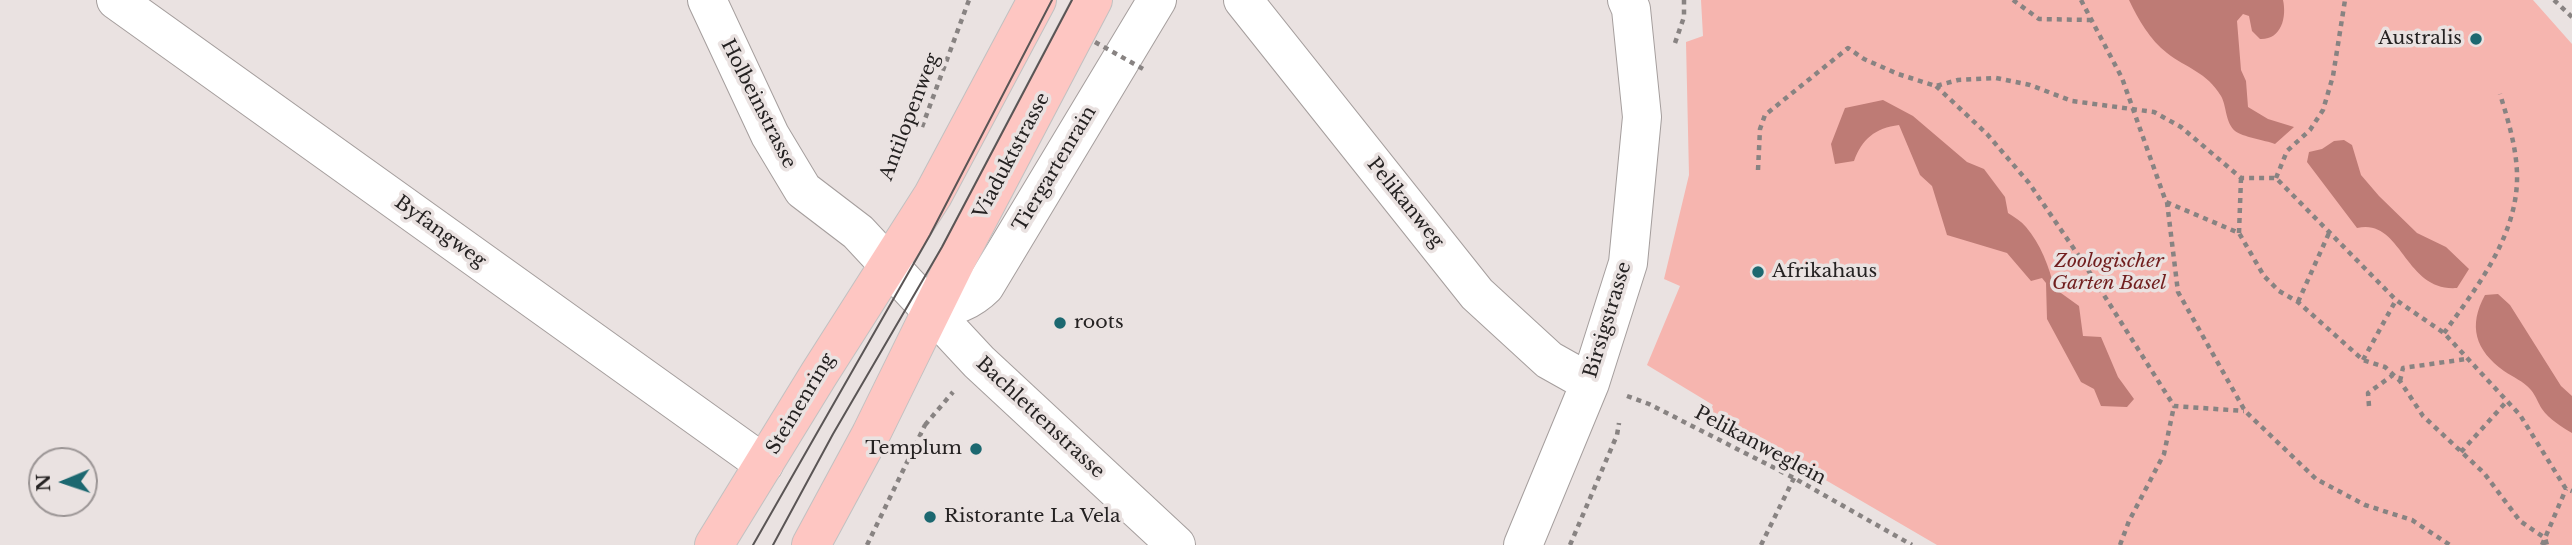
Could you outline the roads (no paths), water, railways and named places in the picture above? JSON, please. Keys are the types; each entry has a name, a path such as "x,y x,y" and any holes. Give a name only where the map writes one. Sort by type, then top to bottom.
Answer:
{"main road":[{"path":"811,545 876,425 933,195 1037,0"},
{"name":"Viaduktstrasse","path":"910,287 956,261 1093,0"},
{"name":"Steinenring","path":"714,545 764,464 910,287"}],"street":[{"name":"Byfangweg","path":"116,0 764,464"},
{"name":"Holbeinstrasse","path":"707,0 769,135 803,190 858,232 910,287"},
{"name":"Tiergartenrain","path":"910,287 961,304 985,286 1157,0"},
{"name":"Pelikanweg","path":"1243,0 1477,294 1549,360 1590,383"},
{"name":"Birsigstrasse","path":"1523,545 1590,383 1628,263 1642,117 1631,9 1627,0"},
{"name":"Bachlettenstrasse","path":"910,287 979,362 1176,545"}],"tram line":[{"path":"753,545 930,235 1052,0"},
{"path":"773,545 833,434 942,247 1072,0"}],"place":[{"name":"Australis","path":"2476,39"},
{"name":"Afrikahaus","path":"1758,272"},
{"name":"roots","path":"1060,323"},
{"name":"Templum","path":"976,449"},
{"name":"Ristorante La Vela","path":"930,517"}],"park label":[{"name":"Zoologischer Garten Basel","path":"2109,273"}]}
